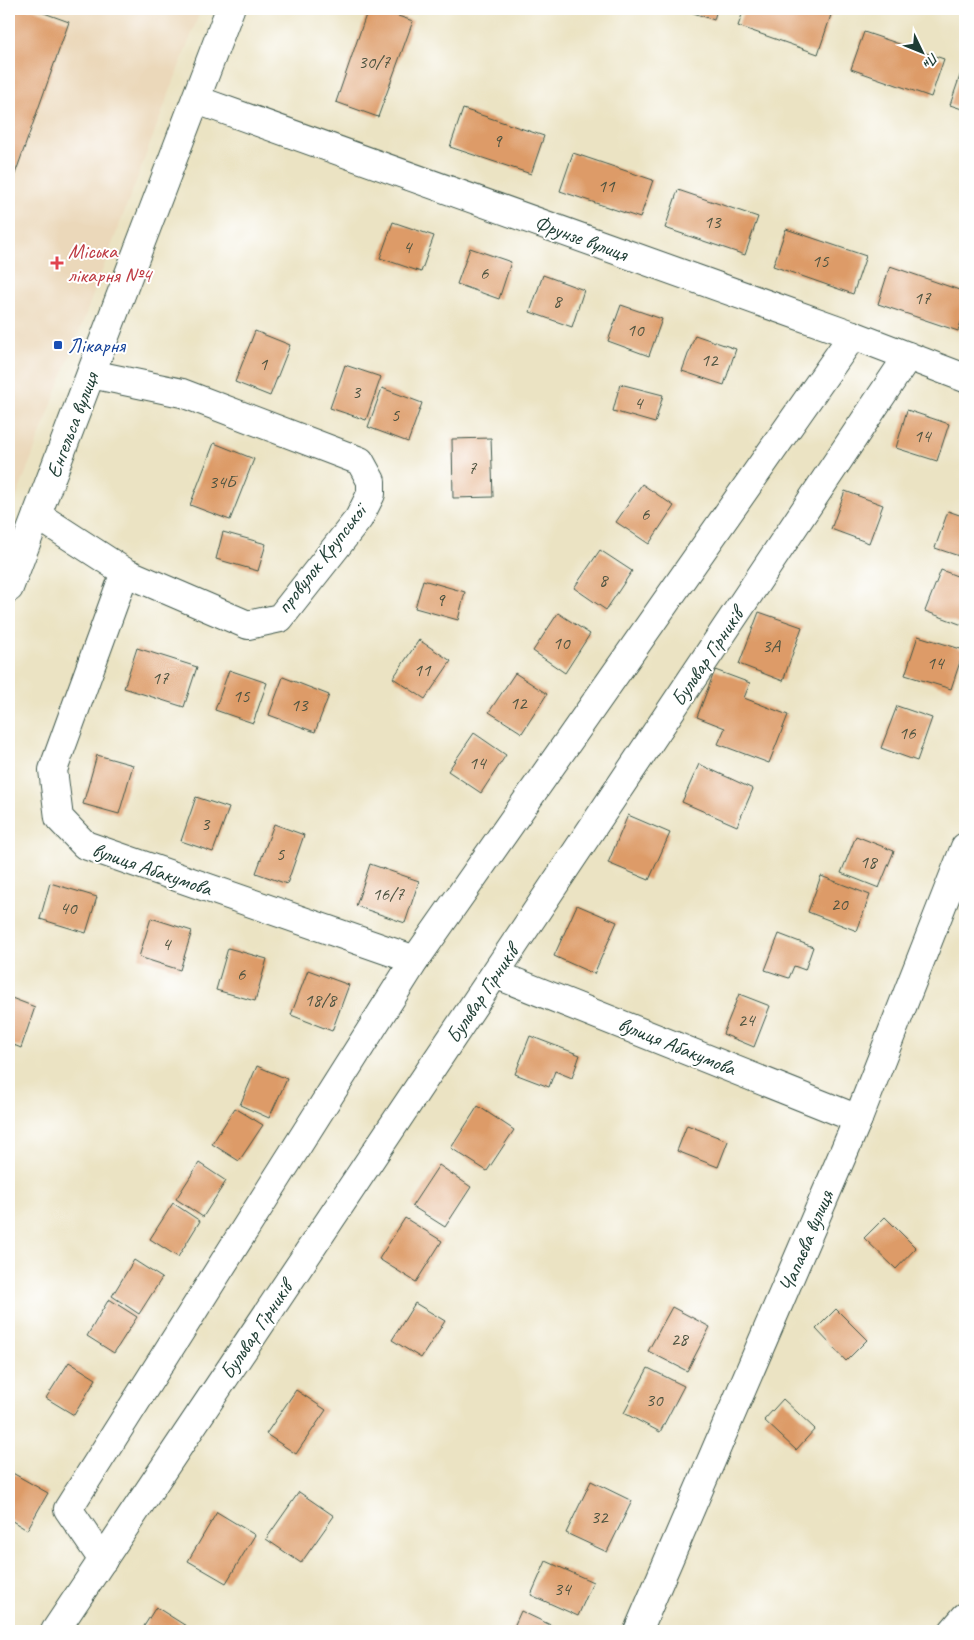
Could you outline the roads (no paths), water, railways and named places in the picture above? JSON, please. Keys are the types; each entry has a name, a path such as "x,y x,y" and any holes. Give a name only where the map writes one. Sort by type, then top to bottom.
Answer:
{"street":[{"name":"Енгельса вулиця","path":"9,588 197,100 230,9"},
{"name":"Фрунзе вулиця","path":"197,100 853,335 965,378"},
{"path":"103,1560 68,1509 415,960 853,335"},
{"name":"Бульвар Гірників","path":"55,1631 908,356"},
{"name":"провулок Крупської","path":"37,515 125,572 248,625 280,618 359,518 371,494 371,481 360,461 182,392 91,374"},
{"name":"вулиця Абакумова","path":"125,572 53,770 59,818 84,845 415,960"},
{"name":"Чапаєва вулиця","path":"638,1631 858,1119 965,847"},
{"name":"вулиця Абакумова","path":"495,974 858,1119"},
{"path":"953,1631 965,1617"}],"place":[{"name":"Міська лікарня №4","path":"57,263"},
{"name":"Лікарня","path":"58,345"}]}
